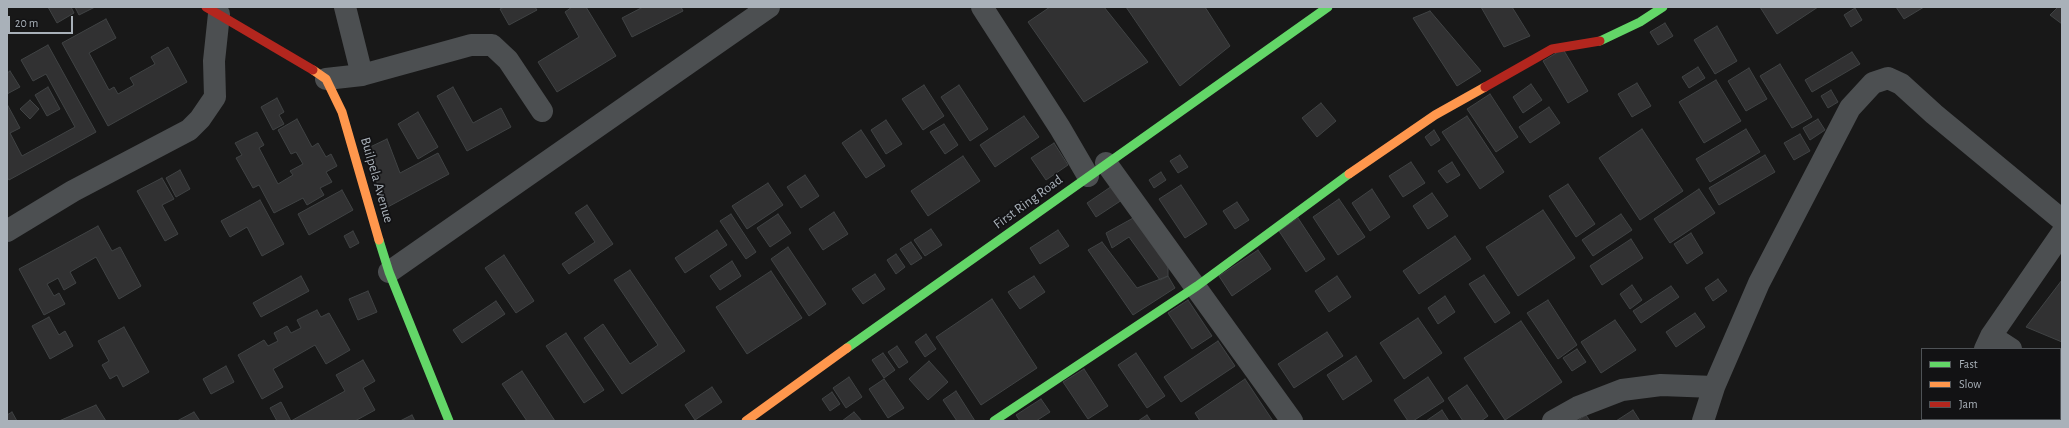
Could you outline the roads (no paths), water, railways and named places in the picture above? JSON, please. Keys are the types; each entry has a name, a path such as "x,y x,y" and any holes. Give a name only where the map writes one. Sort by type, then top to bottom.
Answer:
{"street":[{"path":"344,7 362,75"},
{"path":"389,272 769,7"},
{"path":"982,7 1060,128 1088,176"},
{"name":"First Ring Road","path":"759,417 1106,163 1328,7"},
{"path":"994,421 1197,286 1330,187 1436,115 1552,49 1596,43 1640,22 1663,7"},
{"path":"7,231 73,191 189,130 200,119 215,97 212,11"},
{"name":"Builpela Avenue","path":"212,11 302,62 326,79 342,112 389,272 449,421"},
{"path":"326,79 362,75 471,45 492,45 508,60 542,111"},
{"path":"1703,421 1714,387 1759,283 1850,108 1873,83 1888,78 1901,84 1934,114 2062,220"},
{"path":"1106,163 1197,286 1292,421"},
{"path":"2007,348 1988,343 2062,233"},
{"path":"1552,421 1578,407 1622,390 1661,385 1714,387"}]}
